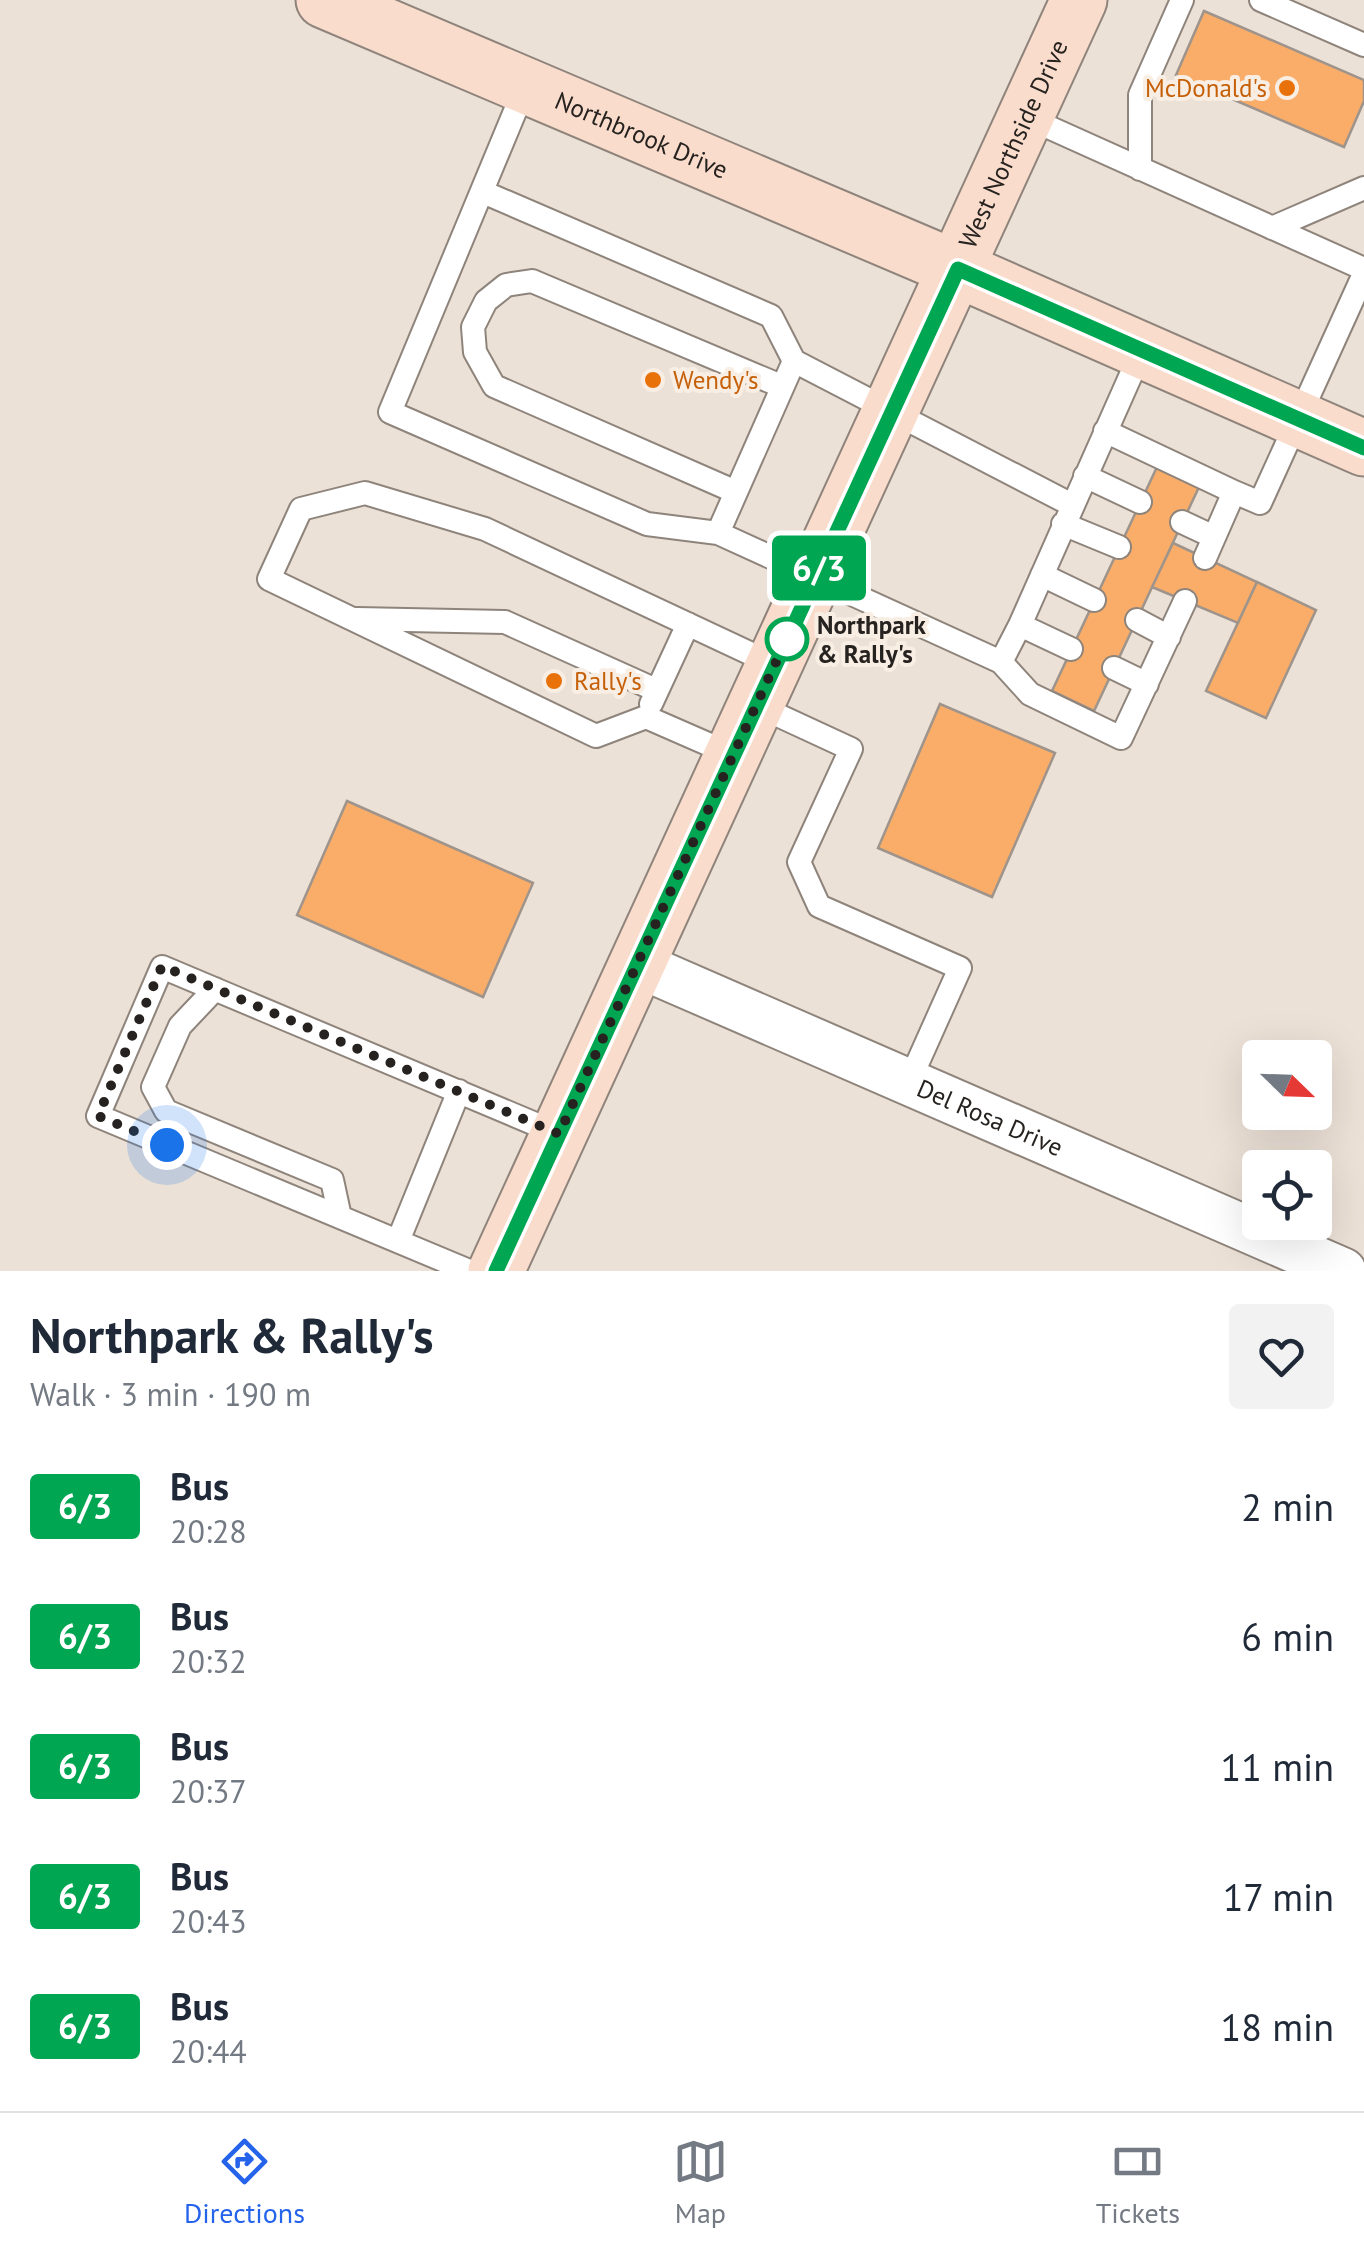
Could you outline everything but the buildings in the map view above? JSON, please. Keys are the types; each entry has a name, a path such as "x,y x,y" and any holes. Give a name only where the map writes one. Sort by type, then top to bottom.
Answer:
{"main road":[{"name":"Northbrook Drive","path":"324,0 406,25 526,86 958,269 1364,448"},
{"name":"West Northside Drive","path":"496,1271 1079,0"}],"street":[{"name":"Del Rosa Drive","path":"637,964 909,1082 1277,1258 1343,1271"}],"lane":[{"path":"1140,169 1140,95 1182,0"},
{"path":"1262,0 1364,45"},
{"path":"526,86 390,412 647,524 718,533 1001,662 1030,694 1121,738 1186,601"},
{"path":"1026,117 1364,272 1260,503 1105,432"},
{"path":"1272,228 1364,188"},
{"path":"484,192 772,316 794,361 1068,514 1119,547"},
{"path":"736,492 494,386 475,352 474,327 486,301 506,285 532,281 781,386"},
{"path":"1001,662 1142,350"},
{"path":"718,533 794,361"},
{"path":"1085,476 1140,502"},
{"path":"1182,522 1210,548 1234,492"},
{"path":"733,755 646,717 596,736 269,579 301,509 366,494 486,530 688,624 851,749 799,862 818,906 960,968 909,1082"},
{"path":"1042,574 1094,600"},
{"path":"349,619 505,622 656,690"},
{"path":"1137,620 1169,636"},
{"path":"646,717 688,624"},
{"path":"1020,625 1071,649"},
{"path":"1114,668 1147,684"},
{"path":"469,1271 98,1116 162,966 559,1134"},
{"path":"215,989 180,1026 153,1088 166,1111 332,1180 340,1217"},
{"path":"398,1241 458,1091"}],"bus line":[{"name":"6/3","path":"496,1271 958,269 1364,448"}],"place":[{"name":"McDonald's","path":"1287,88"},
{"name":"Wendy's","path":"653,380"},
{"name":"Northpark & Rally's","path":"787,639"},
{"name":"Rally's","path":"554,681"}],"route":[{"path":"167,1145 98,1116 162,966 559,1134 788,636 787,639"}]}
